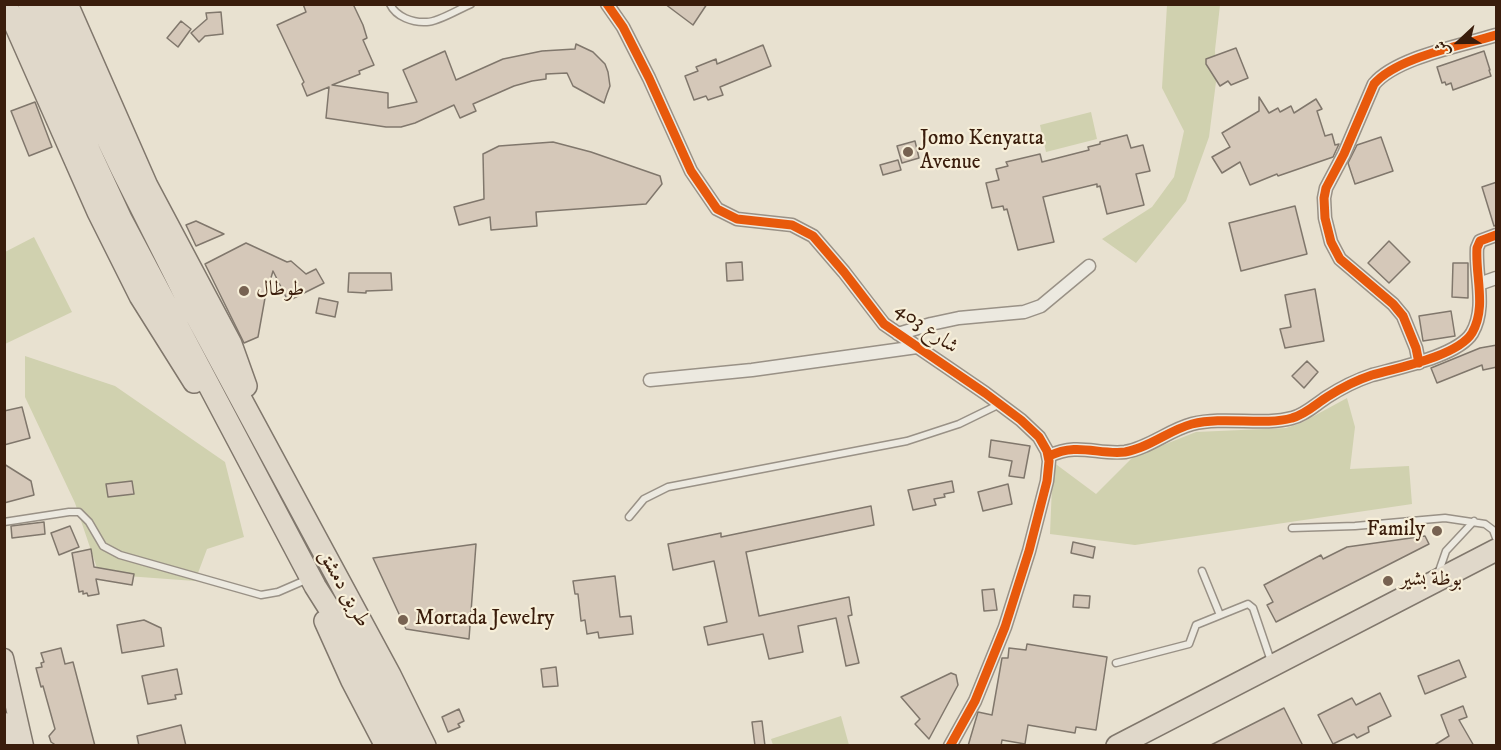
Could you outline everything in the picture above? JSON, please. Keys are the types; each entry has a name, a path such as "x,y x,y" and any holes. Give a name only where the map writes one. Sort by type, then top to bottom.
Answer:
{"highway":[{"path":"6,4 79,172 140,296 190,377 238,442"},
{"path":"29,4 89,150 121,219 238,442"},
{"path":"51,4 99,122 188,301 260,433"},
{"path":"67,4 147,186 231,344 243,373 260,433"},
{"name":"طريق دمشق","path":"260,433 324,554 380,676 405,746"},
{"name":"طريق دمشق","path":"238,442 313,581 356,651 380,676 426,746"},
{"path":"1117,746 1497,550"},
{"path":"324,554 350,581 372,614 440,746"},
{"path":"1144,746 1497,563"},
{"path":"313,581 330,634 386,746"}],"main road":[{"path":"4,658 24,746"},
{"path":"4,722 10,746"}],"street":[{"name":"شارع 403","path":"607,4 623,27 649,78 691,171 717,209 737,219 792,225 813,236 884,324 1001,404 1032,429 1049,456"},
{"path":"1419,363 1416,348 1403,316 1393,304 1347,267 1335,251 1327,230 1324,211 1326,188 1344,154 1374,84 1380,78 1408,61 1497,35"},
{"path":"950,746 975,701 1005,627 1041,506 1047,482 1049,456 1073,448 1126,452 1177,429 1199,423 1222,420 1291,419 1335,392 1366,377 1419,363 1451,349 1470,336 1478,314 1477,248 1480,241 1497,235"},
{"path":"898,334 959,318 1024,312 1041,306 1089,266"},
{"path":"1479,284 1497,278"},
{"path":"650,380 752,370 917,347"}],"lane":[{"path":"390,4 405,19 427,23 471,4"},
{"path":"629,517 644,499 668,488 907,441 959,424 1001,404"},
{"path":"4,522 79,512 89,522 103,546 120,555 261,595 313,581"},
{"path":"1292,528 1354,526 1434,518 1474,522 1490,527 1497,538"},
{"path":"1437,580 1443,556 1474,522"},
{"path":"1202,571 1220,615"},
{"path":"1116,663 1189,644 1196,625 1248,604 1251,605 1272,665"}],"green space":[{"path":"1167,5 1220,5 1215,50 1216,82 1209,137 1186,201 1136,263 1102,239 1152,207 1174,177 1184,131 1162,88"},
{"path":"1091,112 1097,139 1046,152 1040,125"},
{"path":"34,237 72,312 5,344 5,252"},
{"path":"25,356 115,386 225,462 244,537 207,549 195,581 99,574 75,503 25,397"},
{"path":"1347,398 1355,427 1350,469 1409,466 1412,504 1135,545 1050,534 1053,462 1096,494 1133,457 1196,432 1286,428 1301,423"},
{"path":"841,716 849,745 773,745 771,739"}],"building":[{"path":"303,4 353,4 363,25 367,38 363,40 374,65 359,71 360,74 332,85 388,93 388,108 417,102 403,70 445,51 456,80 503,59 542,51 575,49 576,44 593,52 605,64 610,86 604,103 573,86 567,73 546,74 546,79 514,86 473,104 476,111 460,118 454,105 401,127 326,118 329,87 307,96 302,84 304,82 277,25 306,12"},
{"path":"665,4 707,4 693,25"},
{"path":"221,12 223,34 205,36 199,42 191,33 207,19 206,13"},
{"path":"181,21 191,29 178,47 167,38"},
{"path":"763,45 771,66 720,87 723,95 708,100 706,96 694,100 685,76 698,71 696,67 716,59 717,64"},
{"path":"1236,48 1248,78 1231,85 1228,81 1220,86 1206,64 1206,59"},
{"path":"1484,51 1491,76 1453,90 1451,83 1446,85 1445,82 1442,83 1437,67"},
{"path":"1259,97 1269,113 1278,108 1280,112 1291,106 1294,113 1316,99 1322,109 1317,111 1325,136 1332,134 1335,145 1339,144 1333,157 1250,185 1240,162 1222,173 1212,157 1230,147 1222,133 1259,111"},
{"path":"35,102 52,147 29,156 11,111"},
{"path":"1127,135 1131,148 1143,145 1150,171 1136,174 1144,205 1107,214 1100,186 1097,187 1097,184 1043,197 1054,242 1018,250 1007,209 1004,210 1003,206 992,208 986,183 999,180 996,169 1008,166 1006,162 1040,154 1042,162 1089,150 1088,147 1100,144 1100,142"},
{"path":"1381,137 1393,171 1355,184 1348,163 1357,145"},
{"name":"Jomo Kenyatta Avenue","path":"915,141 919,158 902,163 897,146"},
{"path":"553,142 591,152 660,176 662,184 646,204 536,212 537,226 491,230 490,217 459,225 454,207 484,199 483,154 499,146"},
{"path":"898,160 901,170 883,175 880,165"},
{"path":"1497,182 1497,225 1494,226 1482,187"},
{"path":"1295,206 1307,254 1241,271 1229,223"},
{"path":"196,221 224,234 196,246 186,225"},
{"path":"1389,241 1410,262 1389,283 1368,263"},
{"path":"246,243 287,262 291,261 306,274 316,269 324,283 288,301 273,271 265,298 258,337 244,343 205,264"},
{"path":"742,262 743,280 727,281 726,263"},
{"path":"1453,263 1468,263 1468,298 1452,297"},
{"path":"349,273 391,273 392,290 366,291 366,293 348,292"},
{"path":"1315,289 1324,341 1285,348 1280,329 1291,327 1285,295"},
{"path":"319,298 338,302 335,317 316,313"},
{"path":"1451,311 1455,336 1423,341 1419,316"},
{"path":"1497,345 1497,367 1483,370 1482,365 1437,383 1431,368 1480,348"},
{"path":"1307,361 1318,372 1304,388 1292,376"},
{"path":"22,407 30,438 4,445 4,411"},
{"path":"991,440 1030,446 1024,478 1009,476 1012,461 989,457"},
{"path":"4,464 31,481 34,495 4,503"},
{"path":"132,481 134,494 108,497 106,484"},
{"path":"952,481 954,492 934,499 936,505 913,510 908,490"},
{"path":"1008,484 1012,504 983,511 978,492"},
{"path":"871,506 874,525 746,552 759,616 849,597 852,615 848,616 859,663 846,666 836,618 798,626 803,652 769,659 763,634 708,645 704,627 727,622 714,561 673,570 668,544 721,533 721,537"},
{"path":"44,522 45,534 12,538 11,526"},
{"path":"70,526 79,547 59,555 51,533"},
{"path":"1425,536 1429,544 1276,622 1267,605 1273,602 1264,585 1321,555 1323,559 1347,547"},
{"path":"1073,542 1095,547 1093,558 1071,553"},
{"path":"476,544 469,639 406,629 373,558"},
{"path":"91,549 94,567 134,574 132,585 96,579 99,594 88,596 87,593 83,594 83,591 79,592 72,553"},
{"path":"615,576 620,617 631,616 633,634 599,638 598,632 587,634 585,620 581,621 578,594 575,594 573,581"},
{"path":"994,589 997,610 984,611 982,590"},
{"path":"1074,595 1090,596 1089,608 1073,607"},
{"path":"144,620 161,628 164,646 122,653 117,625"},
{"path":"1027,644 1107,657 1096,730 1076,727 1075,733 1028,725 1025,744 1002,740 1001,746 968,746 978,712 992,715 1002,658 1008,658 1009,648 1026,650"},
{"path":"61,648 65,664 73,662 95,746 57,746 51,742 49,736 55,729 36,668 42,667 41,663 44,662 41,653"},
{"path":"1459,660 1466,677 1425,694 1418,676"},
{"path":"556,667 558,686 543,687 541,669"},
{"path":"177,669 182,694 175,695 176,699 148,704 142,676"},
{"path":"951,673 956,675 958,685 929,739 915,724 920,719 901,697"},
{"path":"1380,693 1391,716 1368,727 1369,732 1357,738 1354,734 1333,744 1318,715 1352,698 1356,705"},
{"path":"1463,706 1467,717 1459,720 1474,746 1433,746 1449,736 1441,715"},
{"path":"1284,708 1303,746 1209,746"},
{"path":"459,709 464,721 458,724 460,727 448,732 442,717"},
{"path":"762,721 765,746 755,746 752,722"},
{"path":"181,725 186,746 139,746 137,736"}],"cycle path":[{"path":"607,4 623,27 649,78 691,171 717,209 737,219 792,225 813,236 884,324 1021,420 1039,437 1047,451 1049,461 1047,481 1029,551 1005,627 975,701 950,746"},
{"path":"1419,363 1416,348 1403,316 1393,304 1340,259 1331,242 1325,218 1326,188 1344,154 1374,84 1398,66 1448,48 1496,35"},
{"path":"1049,456 1078,449 1115,452 1134,450 1192,424 1292,418 1361,379 1441,355 1465,341 1472,333 1480,302 1477,248 1480,241 1496,235"}],"place":[{"name":"Jomo Kenyatta Avenue","path":"908,152"},
{"name":"طوطال","path":"244,291"},
{"name":"Family","path":"1437,531"},
{"name":"بوظة بشير","path":"1388,581"},
{"name":"Mortada Jewelry","path":"403,620"}]}
